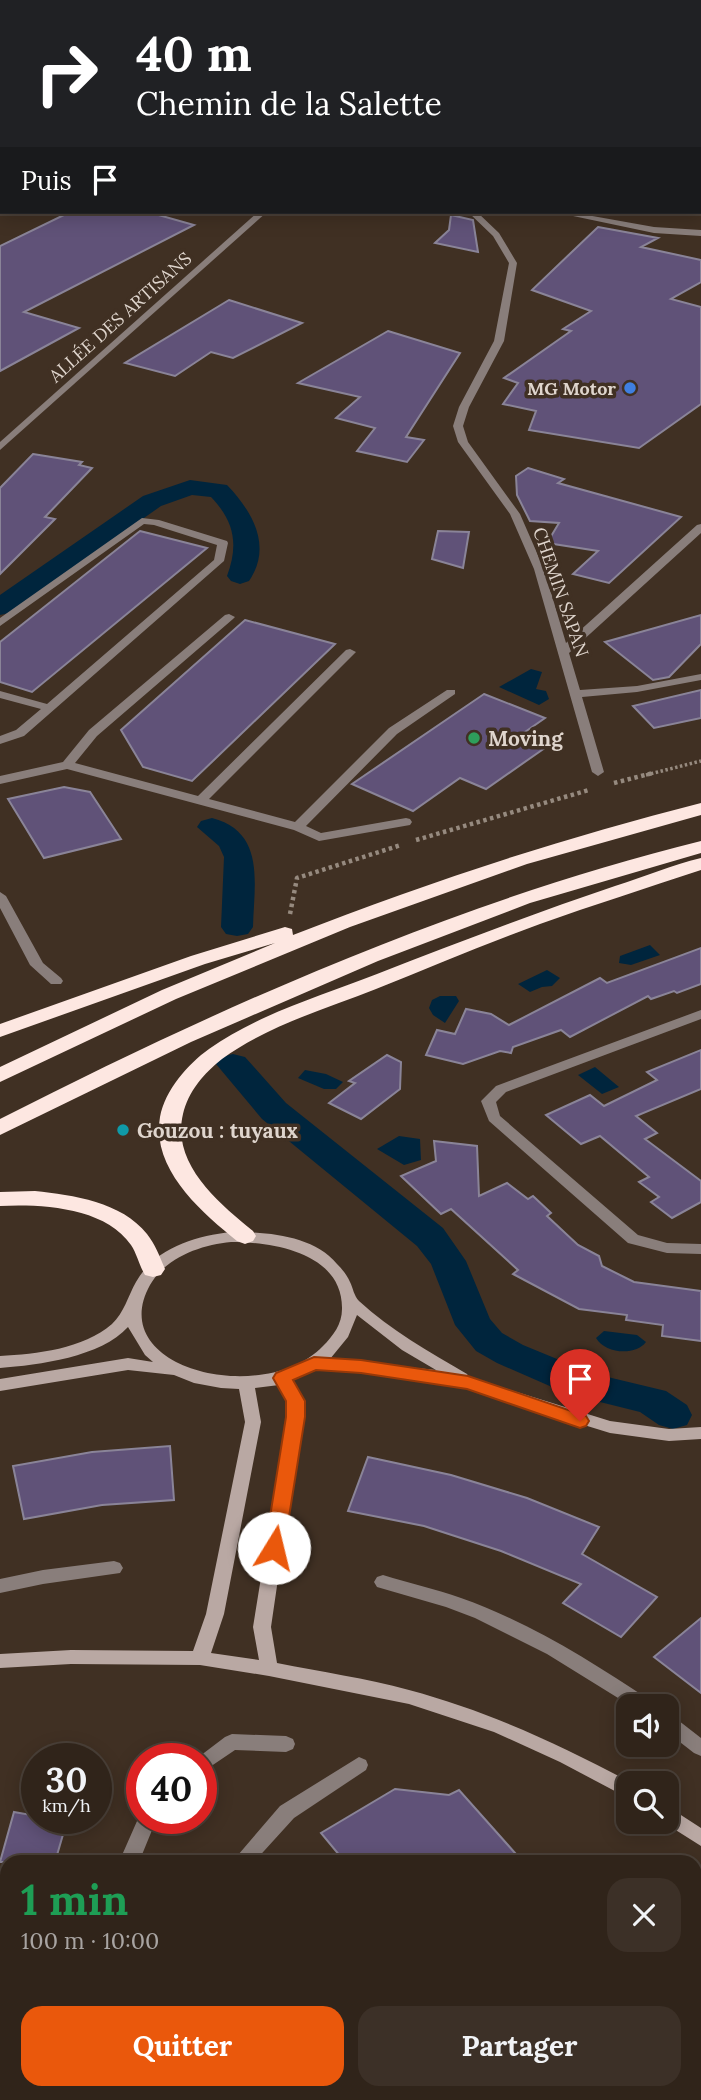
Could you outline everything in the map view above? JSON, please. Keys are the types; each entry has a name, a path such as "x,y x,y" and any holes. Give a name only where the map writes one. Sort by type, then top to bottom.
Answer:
{"highway":[{"path":"0,1031 198,960 468,877 701,810"},
{"path":"0,1128 109,1071 286,991 500,907 701,847"},
{"path":"245,1236 213,1211 189,1184 175,1161 171,1138 171,1112 182,1090 200,1067 267,1025 532,920 701,864"},
{"path":"0,1075 71,1039 251,960 468,877"},
{"path":"0,1199 24,1196 63,1202 108,1215 139,1238 153,1269"}],"street":[{"name":"ALLÉE DES ARTISANS","path":"0,447 261,214"},
{"name":"CHEMIN SAPAN","path":"474,214 496,235 513,263 499,341 464,407 458,426 463,442 514,514 538,569 598,772"},
{"path":"569,214 654,230 701,233"},
{"path":"0,623 142,521 155,522 223,543 219,561 212,568 20,733 0,740"},
{"path":"564,651 701,527"},
{"path":"67,765 93,733 229,617"},
{"path":"201,801 350,652"},
{"path":"577,694 638,688 701,677"},
{"path":"298,827 393,731 451,692"},
{"path":"0,694 49,708"},
{"path":"0,780 67,765 298,827 319,836 406,822"},
{"path":"0,896 37,965 56,981"},
{"path":"701,1014 501,1089 488,1101 494,1118 633,1239 652,1246 701,1249"},
{"path":"2,1385 128,1364 176,1370 209,1381 246,1384 282,1378 314,1363 335,1346 347,1324 350,1302 342,1281 326,1262 304,1247 276,1239 245,1236 210,1240 178,1251 153,1269 140,1286 134,1305 115,1331 85,1348 4,1362"},
{"path":"350,1302 408,1346 468,1383"},
{"path":"134,1305 136,1330 150,1352 176,1370"},
{"path":"314,1363 372,1368 468,1383 591,1424 638,1434 701,1433"},
{"path":"269,1669 262,1627 296,1401 282,1378"},
{"path":"200,1658 215,1614 253,1422 246,1384"},
{"path":"0,1587 43,1577 114,1568"},
{"path":"383,1582 456,1603 532,1637 586,1666 627,1694"},
{"path":"0,1661 71,1657 200,1658 269,1669 409,1697 500,1727 567,1757 616,1784"},
{"path":"679,1731 701,1748"},
{"path":"217,1753 232,1742 286,1744"},
{"path":"248,1855 288,1812 359,1765"},
{"path":"679,1822 701,1838"},
{"path":"132,1855 141,1834"}],"path":[{"path":"290,915 296,878 432,835 701,761"},
{"path":"598,772 605,786"}],"water":[{"path":"531,669 542,672 536,689 546,691 549,699 539,705 499,687"},
{"path":"650,945 660,955 631,965 619,963 620,956"},
{"path":"547,970 560,978 552,986 530,992 518,984"},
{"path":"440,996 456,996 459,1001 445,1023 433,1015 429,1008 432,1000"},
{"path":"595,1067 619,1087 602,1094 578,1075"},
{"path":"305,1070 326,1074 343,1082 336,1089 324,1089 298,1078"},
{"path":"399,1136 420,1139 421,1160 404,1165 377,1149"},
{"path":"604,1331 637,1335 646,1342 635,1350 613,1350 596,1338"}],"building":[{"path":"66,214 155,214 194,225 24,312 79,328 0,371 0,246"},
{"path":"451,215 473,220 478,252 435,243 449,230"},
{"path":"598,227 658,238 641,247 701,260 701,282 671,299 701,307 701,404 639,448 529,430 536,411 503,404 518,383 504,378 571,331 563,329 591,311 532,290"},
{"path":"229,300 302,323 233,358 211,352 175,376 125,363"},
{"path":"388,331 460,353 406,437 424,440 407,462 357,451 375,428 336,418 360,397 298,383"},
{"path":"33,454 82,462 79,465 92,468 45,517 55,519 0,574 0,488"},
{"path":"528,468 564,479 558,483 681,517 609,583 573,574 598,551 547,543 559,523 530,521 517,495 516,476"},
{"path":"140,531 207,548 32,692 0,682 0,642"},
{"path":"438,531 469,532 463,568 432,559"},
{"path":"701,615 701,644 669,677 653,680 605,642"},
{"path":"245,620 335,644 192,781 143,767 121,730"},
{"path":"701,690 701,718 654,728 633,706"},
{"path":"484,694 545,718 525,732 552,743 486,789 460,778 413,811 352,784"},
{"path":"64,787 90,792 121,839 44,858 8,799"},
{"path":"701,948 701,984 651,999 648,996 570,1037 561,1030 513,1047 511,1053 500,1051 463,1064 426,1055 437,1030 455,1034 466,1009 491,1014 509,1025 600,978 607,983"},
{"path":"701,1050 701,1089 636,1116 657,1133 645,1139 701,1181 701,1202 672,1218 651,1202 659,1197 639,1182 649,1177 600,1136 581,1144 546,1115 590,1095 604,1106 657,1080 647,1072"},
{"path":"387,1055 401,1062 400,1089 361,1119 329,1103 355,1083 349,1081"},
{"path":"434,1141 477,1146 479,1196 507,1183 528,1199 533,1196 551,1213 547,1216 578,1245 599,1256 602,1266 634,1282 701,1291 701,1341 662,1336 663,1325 626,1320 627,1315 579,1309 513,1274 518,1270 451,1209 441,1214 401,1176 436,1161"},
{"path":"170,1446 174,1500 102,1505 24,1519 13,1466 92,1452"},
{"path":"368,1457 451,1475 527,1498 599,1527 582,1554 657,1597 621,1637 563,1603 581,1584 501,1551 424,1526 348,1511"},
{"path":"701,1618 701,1693 654,1657"},
{"path":"395,1789 449,1795 459,1790 517,1855 339,1855 321,1833"},
{"path":"14,1812 21,1813 21,1834 63,1834 57,1855 2,1855"}],"waterway":[{"path":"0,607 152,501 190,487 218,490 241,520 247,551 240,576"},
{"path":"212,827 232,841 239,857 237,927"},
{"path":"233,1064 274,1111 430,1237 448,1261 474,1325 489,1342 510,1354 582,1384 652,1401 673,1415"}],"place":[{"name":"MG Motor","path":"630,388"},
{"name":"Moving","path":"474,738"},
{"name":"Gouzou : tuyaux","path":"123,1130"}],"route":[{"path":"274,1548 296,1401 282,1378 314,1363 361,1366 468,1383 580,1421"}]}
